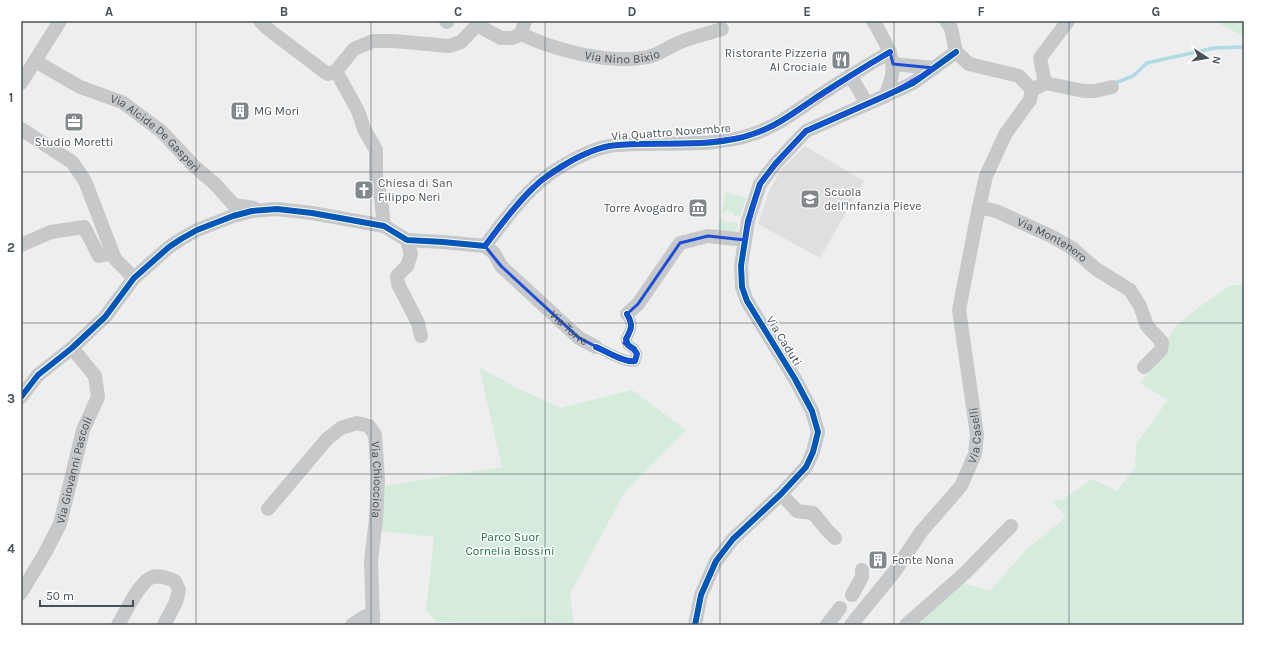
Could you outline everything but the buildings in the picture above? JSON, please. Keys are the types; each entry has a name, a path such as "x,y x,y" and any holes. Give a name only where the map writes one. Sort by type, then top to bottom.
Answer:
{"street":[{"path":"21,83 60,21"},
{"path":"260,21 268,29 328,74 336,71 354,49 372,41 394,41 449,46 461,42 477,23"},
{"path":"873,21 892,58 892,82 886,96"},
{"path":"946,21 951,28 956,52 969,64 1020,76 1032,90"},
{"path":"1045,83 1040,58 1068,21"},
{"name":"Via Nino Bixio","path":"477,23 501,38 512,38 523,27 539,43 565,50 604,57 632,59 650,57 677,43 722,29"},
{"name":"Via Caduti","path":"695,625 701,595 716,561 733,539 781,494 806,466 813,452 818,432 812,411 795,379 746,301 742,287 741,266 748,221 760,184 786,151 806,131 913,83 956,52"},
{"path":"892,58 934,68"},
{"name":"Via Quattro Novembre","path":"485,246 533,187 586,153 616,145 689,144 726,140 752,135 774,126 850,76 892,58"},
{"name":"Via Alcide De Gasperi","path":"35,61 80,87 122,102 161,131 195,167 215,184 234,204 269,210"},
{"path":"336,71 358,111 364,129 376,150 376,179 383,219"},
{"path":"850,76 867,104"},
{"path":"1032,90 1045,83 1084,91 1095,91 1112,87"},
{"path":"979,207 986,176 1006,133 1030,100 1032,90"},
{"path":"21,129 72,162 85,181 115,259 134,278"},
{"name":"Via Montenero","path":"979,207 996,211 1051,236 1072,248 1096,269 1130,290 1140,306 1146,326 1162,342 1161,350 1144,367"},
{"name":"Via Caselli","path":"851,625 895,571 921,532 961,486 975,454 977,436 960,310 979,207"},
{"path":"21,397 38,375 72,348 105,317 134,278 181,239 197,230 232,216 252,211 277,209 312,213 345,220 367,222 383,219 414,240 485,246"},
{"path":"21,245 51,232 84,227 99,256 112,253"},
{"name":"Via Torre","path":"485,246 494,253 501,266 579,338 629,362 634,361 637,354 634,349 628,345 626,339 632,329 632,322 627,314 638,304 680,243 708,236 745,240"},
{"path":"414,240 407,266 397,276 398,284 418,323 421,336"},
{"name":"Via Giovanni Pascoli","path":"21,593 45,553 60,524 83,430 98,397 95,376 72,348"},
{"name":"Via Chiocciola","path":"268,509 327,439 342,428 357,424 369,426 375,435 378,480 376,519 371,562 373,620"},
{"path":"781,494 797,511 813,513 835,538"},
{"path":"906,625 965,573 1011,526"},
{"path":"852,595 862,577 862,570"},
{"path":"118,625 139,589 151,578 164,576 174,581 179,590 176,602 164,625"},
{"path":"827,625 840,608"},
{"path":"352,625 366,616 373,620"}],"highlighted area":[{"path":"890,52 893,64 934,68 885,96 806,131 760,184 745,240 708,236 680,243 638,304 627,314 632,329 624,343 637,354 635,361 623,360 579,338 501,266 485,246 533,187 586,153 616,145 689,144 752,135 775,126"}],"shaded area":[{"name":"Scuola dell'Infanzia Pieve","path":"805,146 864,181 820,258 758,224 770,189 781,170"}],"green space":[{"path":"1222,21 1244,21 1244,36 1221,25"},
{"path":"726,192 746,198 740,217 735,216 732,212 727,211 721,213"},
{"path":"720,217 724,222 730,223 734,221 738,225 736,233 717,230"},
{"path":"1231,285 1244,285 1244,625 913,625 964,583 990,591 1026,550 1066,517 1052,501 1063,499 1092,479 1117,491 1135,468 1136,444 1168,400 1140,383 1154,367 1174,328 1202,305"},
{"name":"Parco Suor Cornelia Bossini","path":"479,367 521,390 561,408 632,390 686,430 624,493 570,594 574,623 437,622 426,610 434,537 382,531 383,486 502,467"}],"waterway":[{"path":"1115,83 1133,76 1147,63 1214,48 1244,47"}],"cycle path":[{"path":"21,397 38,375 72,348 105,317 134,278 169,247 197,230 233,216 252,211 277,209 312,213 384,226 407,240 485,246 502,223 533,188 550,174 584,154 608,146 703,143 737,139 753,134 780,122 837,84 890,52"},
{"path":"695,625 701,595 716,561 733,539 781,494 806,467 813,452 818,432 812,411 795,379 747,301 742,287 741,266 748,221 760,184 776,163 806,131 913,83 956,52"},
{"path":"596,347 620,359 635,361 637,354 634,349 628,345 626,339 630,332 631,326 627,314"}],"place":[{"name":"Ristorante Pizzeria Al Crociale","path":"841,60"},
{"name":"MG Mori","path":"240,111"},
{"name":"Studio Moretti","path":"74,122"},
{"name":"Chiesa di San Filippo Neri","path":"364,190"},
{"name":"Scuola dell'Infanzia Pieve","path":"810,199"},
{"name":"Torre Avogadro","path":"698,208"},
{"name":"Fonte Nona","path":"878,560"}]}
